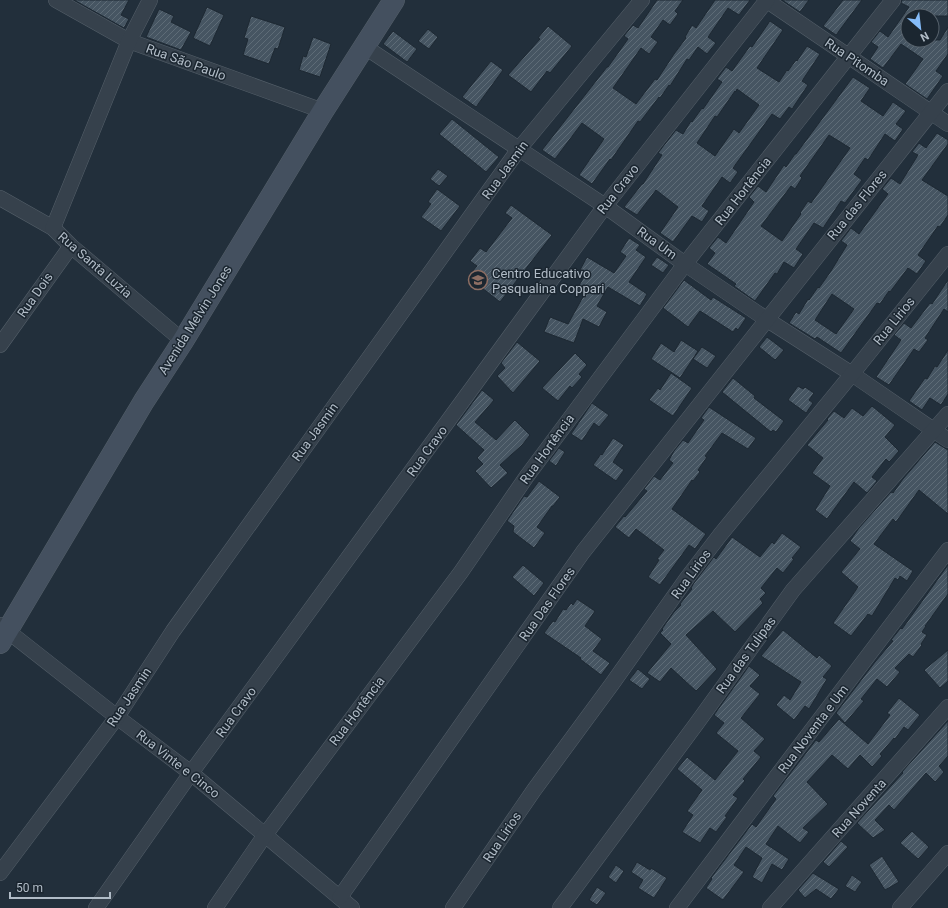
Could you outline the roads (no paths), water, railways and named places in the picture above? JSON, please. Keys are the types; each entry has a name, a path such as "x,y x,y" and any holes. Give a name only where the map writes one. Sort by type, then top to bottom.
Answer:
{"main road":[{"name":"Avenida Melvin Jones","path":"3,633 144,401 184,341 323,111 394,0"}],"street":[{"name":"Rua São Paulo","path":"56,0 129,41 323,111"},
{"path":"52,228 129,41 150,0"},
{"name":"Rua Jasmin","path":"0,874 117,717 173,630 519,148 642,0"},
{"name":"Rua Pitomba","path":"767,0 948,124"},
{"name":"Rua Cravo","path":"96,908 191,773 605,206 767,0"},
{"name":"Rua Hortência","path":"215,908 265,836 461,572 527,476 685,264 893,0"},
{"name":"Rua Um","path":"365,47 519,148 605,206 685,264 766,319 852,374 948,440"},
{"name":"Rua das Flores","path":"766,319 948,91"},
{"name":"Rua Santa Luzia","path":"0,198 52,228 71,246 184,341"},
{"name":"Rua Dois","path":"0,345 71,246"},
{"name":"Rua Lirios","path":"453,908 534,790 612,684 687,578 720,535 948,254"},
{"name":"Rua Das Flores","path":"340,897 582,552 766,319"},
{"name":"Rua das Tulipas","path":"560,908 697,724 793,590 948,414"},
{"name":"Rua Noventa e Um","path":"677,908 948,550"},
{"name":"Rua Vinte e Cinco","path":"3,633 191,773 352,908"},
{"name":"Rua Noventa","path":"770,908 948,707"},
{"path":"900,908 948,853"}],"place":[{"name":"Centro Educativo Pasqualina Coppari","path":"478,280"}]}
